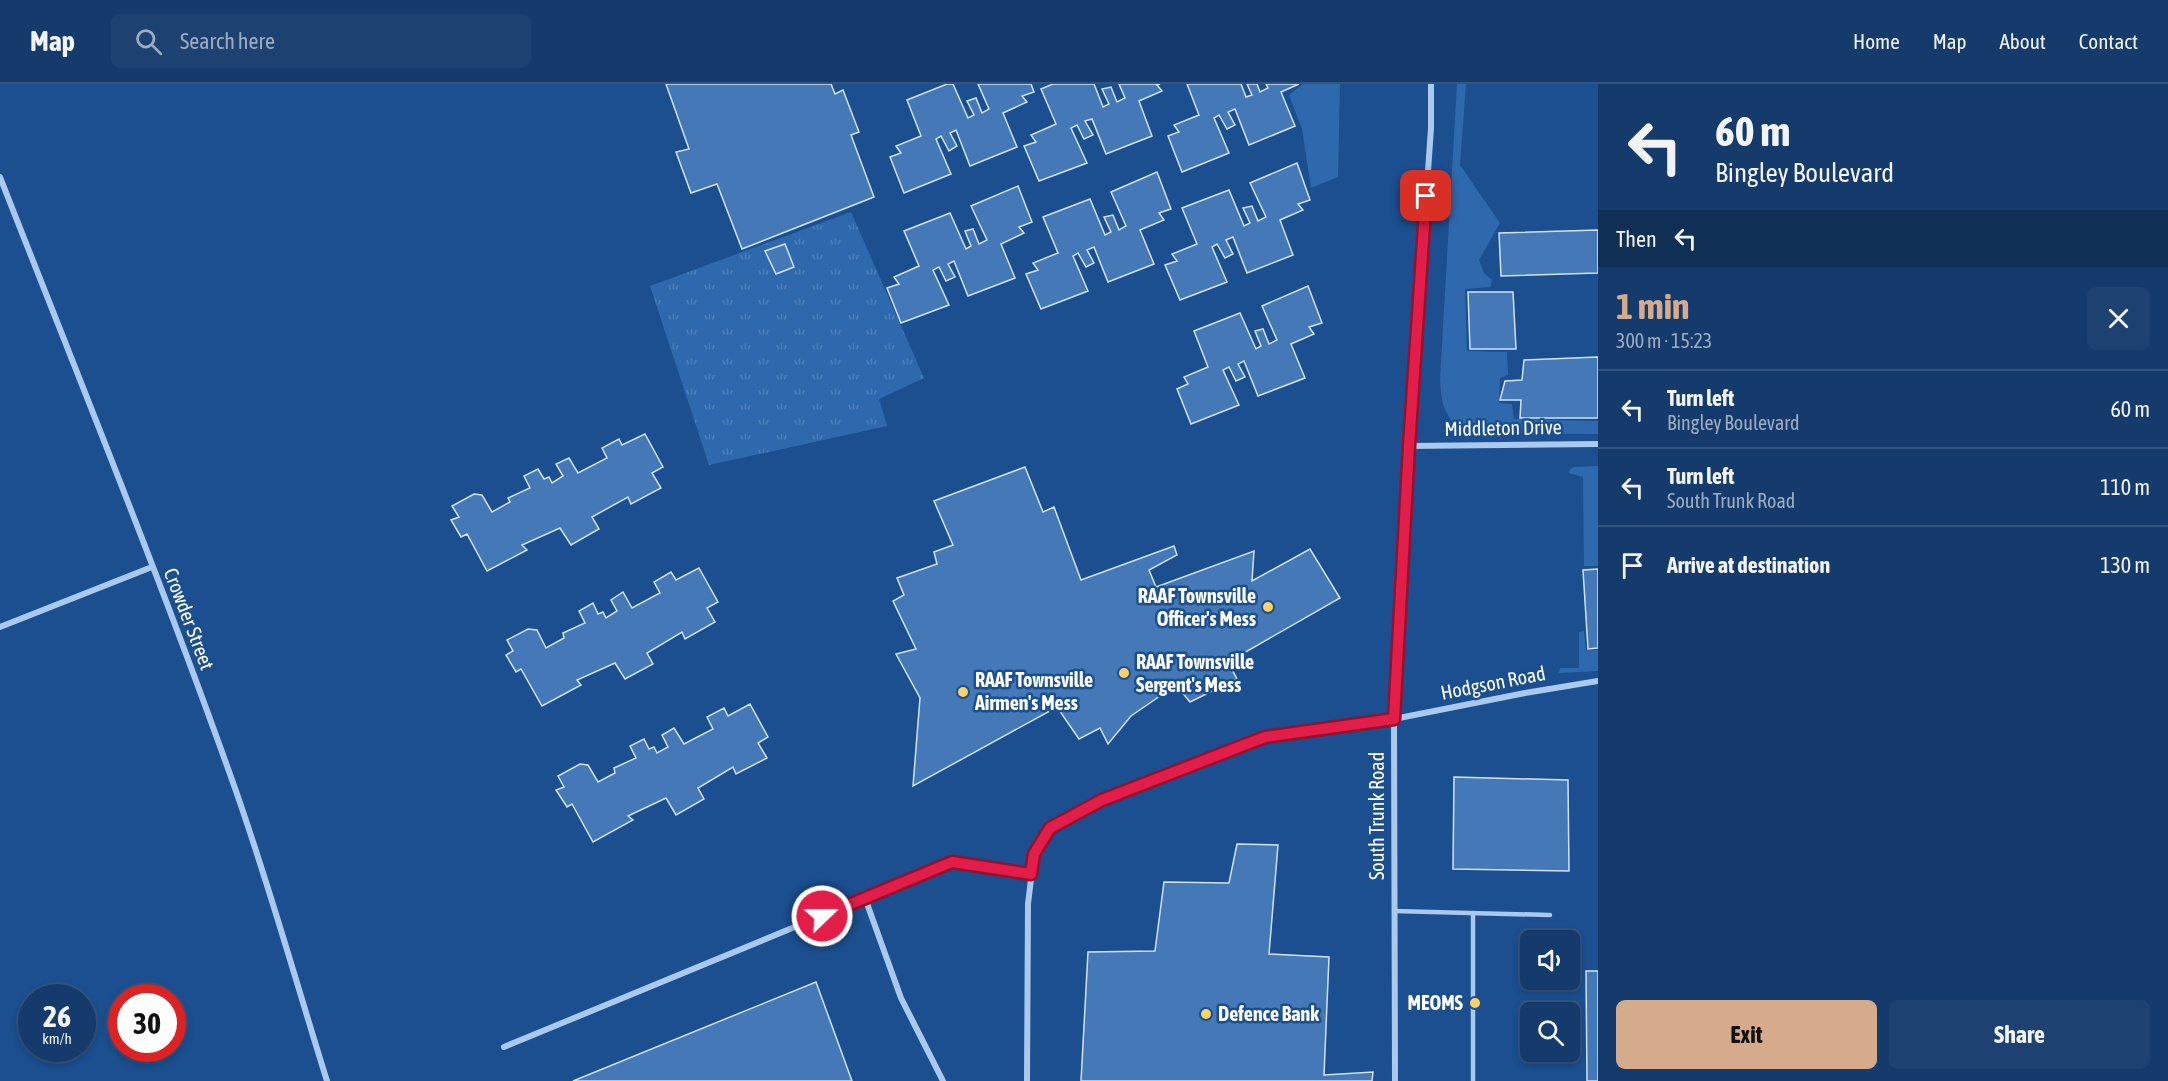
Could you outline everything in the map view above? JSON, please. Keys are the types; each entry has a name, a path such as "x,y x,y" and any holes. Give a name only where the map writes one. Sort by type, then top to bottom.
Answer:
{"street":[{"name":"South Trunk Road","path":"1395,1081 1394,719 1409,446 1431,128 1431,84"},
{"name":"Crowder Street","path":"0,177 152,567 231,778 287,946 327,1081"},
{"name":"Middleton Drive","path":"1409,446 1598,444"},
{"path":"0,627 152,567"},
{"name":"Hodgson Road","path":"1027,1081 1028,904 1034,854 1050,828 1102,800 1265,737 1394,719 1598,681"},
{"path":"504,1047 952,862 1031,874"},
{"path":"865,898 901,998 942,1081"}],"lane":[{"path":"1394,911 1550,915"},
{"path":"1473,913 1473,1081"}],"green space":[{"path":"1303,84 1340,84 1338,177 1311,188 1302,129 1289,95"},
{"path":"1457,84 1466,84 1460,165 1500,223 1479,260 1484,273 1492,280 1490,287 1465,289 1467,351 1507,352 1508,375 1500,378 1499,403 1512,404 1514,419 1598,421 1598,434 1469,433 1454,423 1443,404 1440,379"},
{"path":"851,212 924,378 879,399 887,426 709,465 650,286"},
{"path":"1598,466 1598,566 1584,566 1583,477 1569,473 1574,467"},
{"path":"1584,631 1586,650 1598,650 1598,671 1559,673 1560,668 1579,668 1579,632"}],"building":[{"path":"666,84 831,84 835,94 843,90 859,132 851,135 874,197 742,249 717,184 691,193 676,152 689,149"},
{"path":"947,84 953,84 968,118 974,115 967,101 976,98 982,113 989,109 978,84 1031,84 1034,92 1022,96 1027,102 1003,113 1017,147 970,166 956,130 950,133 957,146 949,151 941,136 936,139 951,174 904,193 890,157 901,153 896,146 921,136 907,100"},
{"path":"1053,84 1094,84 1103,107 1109,104 1102,89 1111,87 1117,102 1125,98 1119,84 1160,84 1157,85 1162,91 1139,101 1152,136 1106,154 1092,119 1085,121 1093,135 1084,139 1077,125 1071,128 1087,163 1039,181 1024,146 1036,142 1031,135 1056,124 1041,89"},
{"path":"1187,84 1241,84 1246,97 1252,95 1247,84 1257,84 1260,92 1268,88 1266,84 1299,84 1281,92 1295,126 1249,145 1235,109 1228,112 1235,125 1227,129 1219,115 1214,118 1229,153 1182,172 1168,136 1179,132 1174,125 1199,115"},
{"path":"1297,163 1310,200 1298,204 1303,210 1280,220 1293,255 1247,273 1233,237 1226,240 1233,254 1225,258 1217,244 1212,247 1227,282 1180,300 1165,265 1177,261 1172,254 1197,244 1182,208 1229,190 1244,226 1250,223 1243,208 1252,206 1258,221 1266,217 1250,183"},
{"path":"1157,172 1171,209 1159,213 1164,220 1140,230 1154,264 1108,282 1094,247 1087,250 1094,263 1086,267 1078,253 1073,256 1088,291 1041,309 1026,274 1038,270 1033,263 1058,253 1043,217 1090,199 1105,235 1111,232 1104,217 1113,215 1119,230 1126,226 1111,192"},
{"path":"1018,186 1032,222 1019,227 1024,233 1001,244 1015,278 968,296 954,261 948,264 955,277 946,281 939,267 933,270 949,305 901,323 887,288 899,284 894,277 919,266 904,231 950,213 966,249 971,246 965,231 973,229 979,244 987,240 971,206"},
{"path":"1598,230 1598,273 1501,276 1499,233"},
{"path":"785,244 794,267 776,274 765,251"},
{"path":"1308,286 1322,323 1309,327 1314,334 1291,344 1305,378 1258,396 1244,361 1238,364 1245,377 1236,381 1229,367 1223,370 1239,405 1191,424 1177,389 1188,384 1184,377 1208,367 1194,331 1240,313 1256,349 1261,346 1255,331 1263,329 1269,344 1277,340 1262,306"},
{"path":"1468,292 1513,292 1516,349 1470,349"},
{"path":"1598,357 1598,418 1520,418 1521,400 1500,400 1505,381 1522,380 1524,360"},
{"path":"645,434 663,467 652,473 661,488 631,504 628,497 592,517 599,529 571,545 560,528 522,545 527,550 487,571 467,534 461,537 451,520 459,517 452,506 474,494 482,495 492,512 510,502 508,498 530,488 524,476 538,469 544,479 549,477 552,483 563,476 556,464 569,458 578,473 607,458 602,448 619,439 622,445"},
{"path":"1025,467 1043,512 1054,507 1081,580 1174,546 1177,555 1149,570 1156,587 1254,551 1252,581 1310,549 1340,598 1228,662 1237,679 1190,702 1176,685 1131,716 1108,744 1100,728 1079,739 1057,707 913,786 920,698 896,654 916,649 893,601 904,595 897,578 937,564 934,552 953,545 934,501"},
{"path":"699,568 718,602 707,608 715,622 685,639 682,632 647,653 653,664 625,679 615,663 577,680 581,685 542,706 521,669 516,672 506,655 513,651 507,640 528,629 537,630 546,648 564,638 563,633 585,623 579,611 593,603 598,614 603,612 606,618 617,611 611,600 623,592 632,608 660,593 654,582 671,572 676,580"},
{"path":"1598,569 1598,648 1588,649 1583,570"},
{"path":"750,704 768,737 758,743 767,758 736,774 733,767 698,788 704,799 676,815 666,798 628,816 633,820 593,842 572,804 567,807 556,790 564,787 558,776 580,764 588,765 598,782 615,773 614,768 636,758 630,746 644,739 649,749 654,747 657,753 668,747 662,735 674,728 684,744 713,729 707,717 724,708 728,716"},
{"path":"1454,777 1568,780 1569,871 1453,869"},
{"name":"Defence Bank","path":"1237,844 1278,845 1269,954 1329,957 1324,1075 1373,1072 1372,1081 1081,1081 1088,952 1155,951 1164,882 1229,883"},
{"path":"1586,971 1598,971 1598,1081 1587,1081"},
{"path":"816,982 852,1081 573,1081"}],"place":[{"name":"RAAF Townsville Officer's Mess","path":"1268,607"},
{"name":"RAAF Townsville Sergent's Mess","path":"1124,673"},
{"name":"RAAF Townsville Airmen's Mess","path":"963,692"},
{"name":"MEOMS","path":"1475,1003"},
{"name":"Defence Bank","path":"1206,1014"}],"route":[{"path":"822,916 952,862 1031,874 1034,854 1050,828 1102,800 1265,737 1394,719 1426,196"}]}
